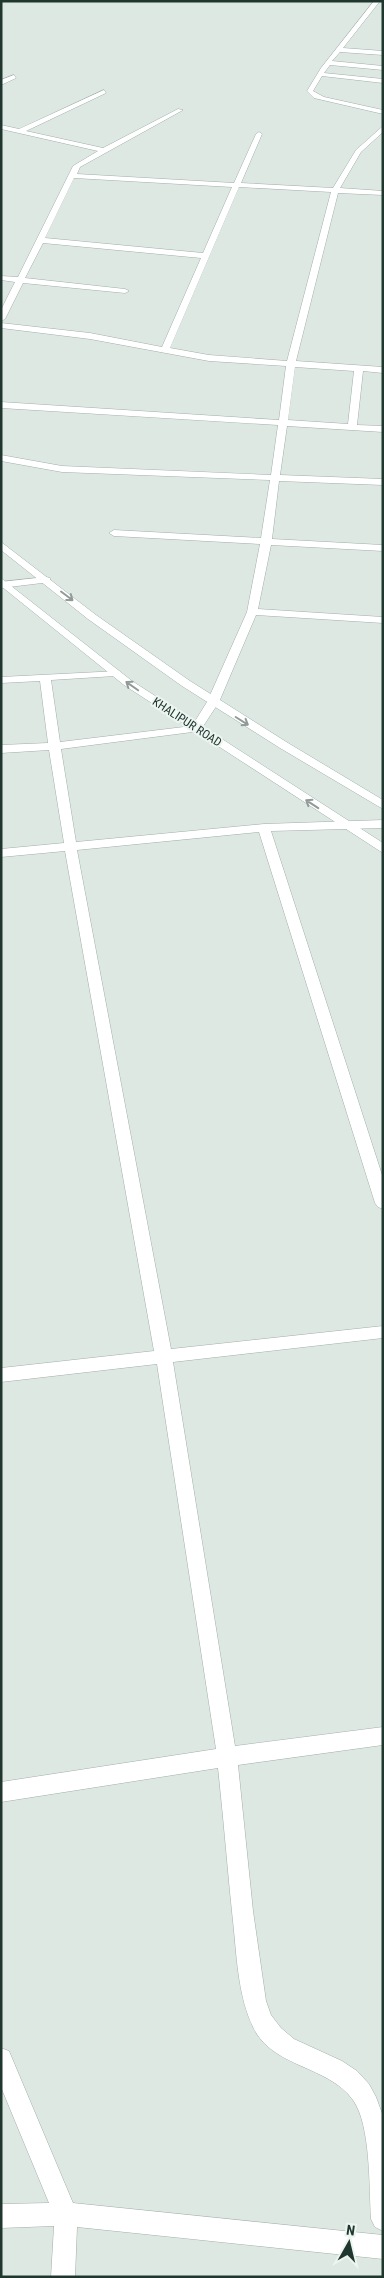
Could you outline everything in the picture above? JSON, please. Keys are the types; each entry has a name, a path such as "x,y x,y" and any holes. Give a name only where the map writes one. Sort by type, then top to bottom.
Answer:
{"street":[{"path":"377,1 320,74 310,91 316,97 383,112"},
{"path":"340,50 383,53"},
{"path":"329,63 383,68"},
{"path":"320,74 383,81"},
{"path":"1,83 14,77"},
{"path":"20,131 104,92"},
{"path":"1,319 77,166 180,110"},
{"path":"1,127 104,150"},
{"path":"1,749 54,746 196,729 213,702 252,612 266,542 291,364 335,190 358,151 383,128"},
{"path":"165,349 259,134"},
{"path":"372,138 383,138"},
{"path":"71,176 383,193"},
{"path":"40,240 206,256"},
{"path":"1,278 125,291"},
{"path":"1,325 90,336 224,360 383,370"},
{"path":"352,427 359,368"},
{"path":"1,405 383,429"},
{"path":"1,458 62,469 383,482"},
{"path":"114,534 383,548"},
{"path":"1,545 162,667 213,702 383,806"},
{"path":"3,583 46,580"},
{"name":"KHALIPUR ROAD","path":"3,583 115,673 196,729 383,850"},
{"path":"252,612 383,620"},
{"path":"1,680 115,673"},
{"path":"45,677 70,847 164,1357 226,1757 247,1950 256,2008 268,2032 286,2048 347,2076 360,2091 371,2110 373,2119 383,2219"},
{"path":"1,853 264,828 383,824"},
{"path":"264,828 383,1203"},
{"path":"1,1375 383,1332"},
{"path":"1,1792 226,1757 383,1736"},
{"path":"1,2059 66,2214 63,2277"},
{"path":"1,2216 66,2214 383,2247"}]}
